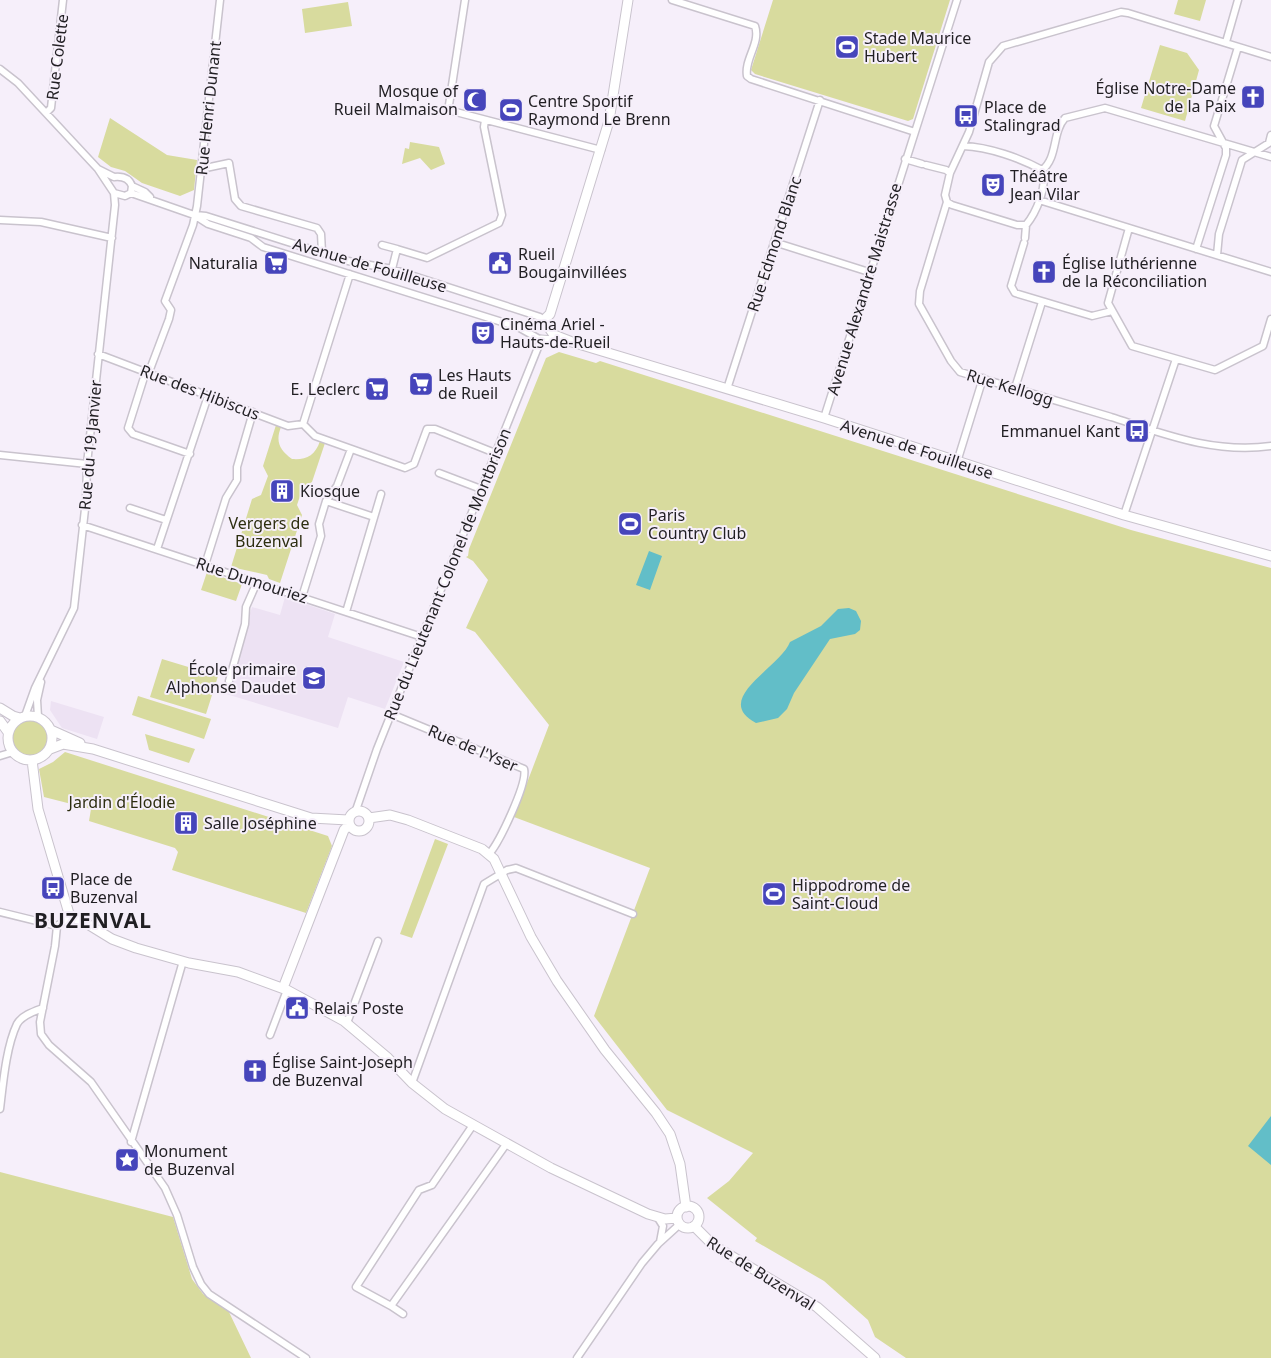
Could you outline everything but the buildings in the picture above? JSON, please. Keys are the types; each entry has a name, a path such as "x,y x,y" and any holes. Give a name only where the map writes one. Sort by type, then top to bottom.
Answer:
{"street":[{"name":"Rue Colette","path":"46,112 51,108 64,0"},
{"name":"Rue Henri Dunant","path":"148,371 169,319 171,310 165,301 193,225 220,0"},
{"path":"465,0 449,105 452,111 601,150"},
{"path":"554,334 541,340 541,323 550,314 612,112 628,0"},
{"path":"672,0 755,26 758,33 746,69 747,76 914,132"},
{"name":"Avenue Alexandre Maistrasse","path":"824,418 957,0"},
{"path":"1226,42 1238,0"},
{"path":"1026,225 1018,225 952,205 947,202 945,195 950,174 969,132 989,62 1003,46 1122,12 1166,23 1271,57"},
{"path":"1196,249 1226,155 1223,142 1214,126 1238,47"},
{"name":"Rue du 19 Janvier","path":"0,69 18,83 46,112 98,169 117,194 86,464 86,500 74,608 42,678 36,700 38,717"},
{"name":"Rue Edmond Blanc","path":"727,389 820,100"},
{"path":"1112,311 1092,316 1015,293 1011,286 1025,241 1026,225 1034,216 1039,200 1043,181 1042,170 1050,160 1060,123 1065,118 1105,108 1271,157"},
{"path":"382,245 427,258 499,223 502,215 484,127 485,120"},
{"path":"1217,255 1219,234 1242,160 1248,154 1269,143 1271,135"},
{"path":"963,146 972,146 1016,159 1042,170"},
{"path":"905,159 946,170 950,174"},
{"path":"201,169 229,163 235,199 241,206 317,228 321,234 322,252"},
{"name":"Avenue de Fouilleuse","path":"98,169 114,177 126,178 132,189 145,192 150,198 194,215 208,224 251,238 263,246 518,327 541,340 572,342"},
{"path":"110,184 114,177"},
{"path":"117,194 132,189"},
{"path":"1039,200 1271,272"},
{"name":"Rue Kellogg","path":"947,202 920,291 920,304 955,367 960,372 1151,431 1209,446 1231,448 1271,446"},
{"name":"Avenue de Fouilleuse","path":"194,215 206,216 348,261 392,269 513,306 540,317 541,323"},
{"path":"0,220 41,222 112,238"},
{"path":"1129,228 1108,303 1132,346 1215,370 1262,346 1271,319"},
{"path":"774,242 869,272"},
{"path":"392,269 397,249"},
{"path":"350,274 303,424 315,436 405,468 414,464 427,429 435,429 496,453"},
{"path":"1015,388 1042,302"},
{"name":"Avenue de Fouilleuse","path":"518,327 536,326 541,323 547,325 554,334 572,342 824,418 1124,515 1268,555"},
{"name":"Rue du Lieutenant Colonel de Montbrison","path":"356,810 377,749 541,340"},
{"name":"Rue des Hibiscus","path":"98,354 148,371 288,426 303,424"},
{"path":"1124,515 1176,359"},
{"path":"148,371 128,428 133,434 190,454"},
{"path":"957,462 983,378"},
{"path":"157,549 208,396"},
{"path":"205,565 226,498 237,480 237,467 253,412"},
{"path":"302,596 320,536 319,524 326,501 338,486 351,449"},
{"path":"0,455 86,464"},
{"path":"439,473 481,489"},
{"path":"346,612 381,494"},
{"path":"326,501 374,517"},
{"path":"130,508 166,520"},
{"name":"Rue Dumouriez","path":"82,525 422,637"},
{"path":"229,681 245,624 246,607 257,582"},
{"name":"Rue du 19 Janvier","path":"23,717 35,688 42,678"},
{"path":"0,708 13,716 38,717 45,721 51,730 53,739 50,749"},
{"name":"Rue de l'Yser","path":"391,714 524,769 525,778 515,807 509,815 498,842 489,854"},
{"path":"23,717 13,724 8,732 8,743 13,752 22,759 32,760 42,757 50,749 64,744 93,750 311,818 349,822 355,830 362,830 368,825 369,818 364,812 356,810 349,822 344,830 302,941 270,1035"},
{"path":"0,721 8,732"},
{"path":"51,730 93,750"},
{"path":"0,756 13,752"},
{"path":"32,760 38,809 70,917"},
{"path":"369,818 388,815 400,817 475,846 489,854 502,873 531,937 557,981 605,1050 656,1113 670,1134 680,1164 686,1207"},
{"path":"412,1084 484,884 502,873 516,868 633,914"},
{"path":"0,912 57,926 70,917 81,920 112,939 148,952 238,972 285,989 348,1023 388,1058 412,1084 446,1109 552,1168 658,1218 678,1221 686,1228 694,1226 698,1221 698,1214 693,1208 686,1207 679,1211 678,1221 642,1262 577,1358"},
{"path":"57,926 43,1008 41,1034 49,1045 91,1082 130,1142 164,1188 183,1231 196,1276 208,1294 306,1358"},
{"path":"348,1023 378,942"},
{"path":"130,1142 184,961"},
{"path":"0,1109 8,1058 18,1023 30,1013 43,1008"},
{"path":"403,1314 356,1287 419,1190 432,1186 473,1125"},
{"path":"391,1306 507,1143"},
{"path":"658,1218 663,1226 660,1242"},
{"name":"Rue de Buzenval","path":"694,1226 712,1245 817,1307 875,1358"}],"shaded area":[{"name":"École primaire Alphonse Daudet","path":"285,597 335,614 328,637 404,662 385,709 348,697 338,728 226,694 252,607 280,615"},
{"path":"51,701 104,717 97,739 62,728 50,710"}],"green space":[{"name":"Stade Maurice Hubert","path":"773,0 950,0 913,119 908,121 755,74 751,70"},
{"path":"1178,0 1206,0 1200,21 1174,14"},
{"path":"348,2 352,26 305,33 302,9"},
{"path":"1160,45 1187,53 1199,70 1185,121 1141,108"},
{"path":"110,118 167,155 197,160 194,190 180,196 142,183 125,171 111,167 98,157"},
{"path":"410,142 439,147 445,164 431,170 420,158 402,164 405,148 409,149"},
{"path":"559,352 596,363 600,361 1131,530 1271,568 1271,1358 906,1358 875,1337 868,1320 824,1281 755,1241 757,1238 707,1198 729,1181 753,1153 667,1110 594,1016 650,868 514,817 549,725 475,632 466,628 488,580 473,561 466,557 546,358"},
{"name":"Vergers de Buzenval","path":"276,425 281,427 278,437 280,445 284,452 292,459 306,458 313,454 320,441 325,443 312,482 303,487 297,505 302,515 280,583 269,579 267,575 231,567 252,499 261,495 268,476 263,466"},
{"path":"207,572 242,584 236,601 201,590"},
{"path":"162,659 218,676 206,714 150,697"},
{"path":"138,696 211,719 204,739 132,715"},
{"path":"30,719 43,725 49,738 43,751 30,757 17,751 11,738 17,725"},
{"path":"145,734 195,749 189,763 149,750"},
{"name":"Jardin d'Élodie","path":"65,752 328,836 332,846 306,913 172,870 178,852 175,848 89,821 91,809 44,797 39,769 53,762"},
{"path":"435,839 448,844 412,938 400,934"},
{"path":"0,1172 173,1217 192,1279 203,1294 228,1310 251,1358 0,1358"}],"water":[{"path":"649,551 662,556 650,590 636,585"},
{"path":"849,608 856,611 861,621 860,630 855,634 830,639 794,693 787,709 778,718 756,723 744,714 741,704 744,694 752,683 784,652 790,642 821,626 838,609"},
{"path":"1271,1116 1271,1165 1248,1146"}],"place":[{"name":"Stade Maurice Hubert","path":"847,47"},
{"name":"Église Notre-Dame de la Paix","path":"1253,97"},
{"name":"Mosque of Rueil Malmaison","path":"475,100"},
{"name":"Centre Sportif Raymond Le Brenn","path":"511,110"},
{"name":"Place de Stalingrad","path":"966,116"},
{"name":"Théâtre Jean Vilar","path":"993,185"},
{"name":"Naturalia","path":"276,263"},
{"name":"Rueil Bougainvillées","path":"500,263"},
{"name":"Église luthérienne de la Réconciliation","path":"1044,272"},
{"name":"Cinéma Ariel - Hauts-de-Rueil","path":"483,333"},
{"name":"Les Hauts de Rueil","path":"421,384"},
{"name":"E. Leclerc","path":"377,389"},
{"name":"Emmanuel Kant","path":"1137,431"},
{"name":"Kiosque","path":"282,491"},
{"name":"Paris Country Club","path":"630,524"},
{"name":"École primaire Alphonse Daudet","path":"314,678"},
{"name":"Salle Joséphine","path":"186,823"},
{"name":"Place de Buzenval","path":"53,888"},
{"name":"Hippodrome de Saint-Cloud","path":"774,894"},
{"name":"Relais Poste","path":"297,1008"},
{"name":"Église Saint-Joseph de Buzenval","path":"255,1071"},
{"name":"Monument de Buzenval","path":"127,1160"}],"district":[{"name":"BUZENVAL","path":"93,921"}]}
